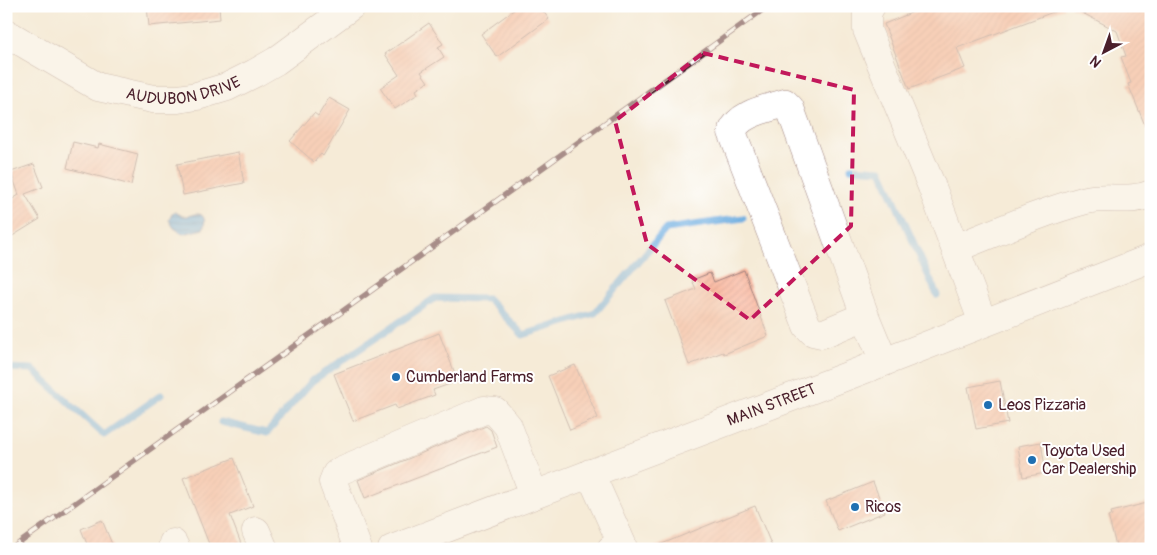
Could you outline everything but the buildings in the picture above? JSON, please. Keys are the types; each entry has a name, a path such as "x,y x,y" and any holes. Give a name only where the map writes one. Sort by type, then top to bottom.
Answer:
{"main road":[{"name":"AUDUBON DRIVE","path":"10,44 62,65 98,87 153,99 178,99 197,96 228,86 255,73 276,61 351,6"},
{"path":"871,6 867,13 867,30 956,248 983,322"},
{"path":"865,316 822,334 813,332 807,326 732,132 734,125 741,118 785,104 790,108 865,316 884,362"},
{"path":"956,248 1043,213 1089,199 1142,198 1151,194"},
{"name":"MAIN STREET","path":"400,547 1151,258"},
{"path":"358,549 333,482 336,474 484,410 495,411 508,426 534,495"},
{"path":"590,473 618,547"}],"highlighted area":[{"path":"703,53 854,90 851,226 750,320 647,244 615,121"}],"water":[{"path":"175,212 184,216 199,214 203,216 203,229 183,234 174,228 169,220"}],"waterway":[{"path":"851,168 881,170 937,295"},
{"path":"221,422 267,433 312,381 435,298 488,299 523,335 595,313 666,229 743,218"},
{"path":"6,368 32,369 104,435 161,395"}],"railway":[{"path":"11,549 768,6"}],"place":[{"name":"Cumberland Farms","path":"396,377"},
{"name":"Leos Pizzaria","path":"988,405"},
{"name":"Toyota Used Car Dealership","path":"1032,460"},
{"name":"Ricos","path":"855,507"}]}
